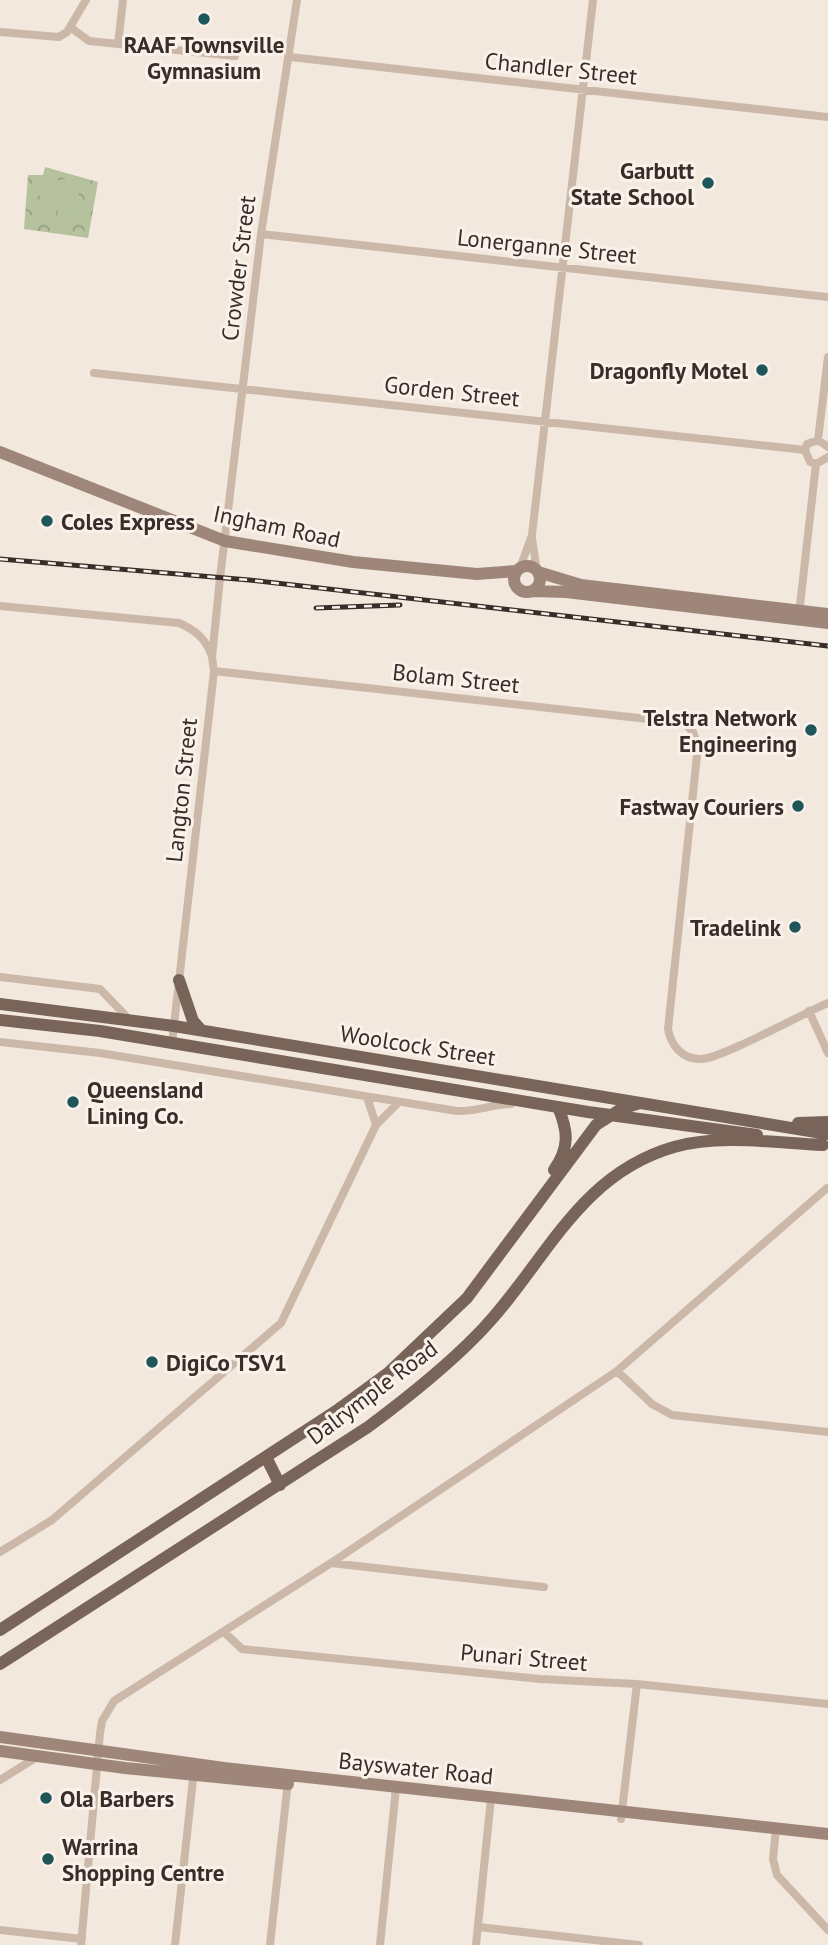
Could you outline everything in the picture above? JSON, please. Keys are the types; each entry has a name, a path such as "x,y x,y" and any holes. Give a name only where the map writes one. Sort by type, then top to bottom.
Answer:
{"main road":[{"name":"Ingham Road","path":"0,452 225,541 289,554 477,574 517,574"},
{"path":"828,614 799,615 573,592 522,591 517,574 529,566 537,571 595,587 799,615 828,623"},
{"path":"531,591 538,585 537,571"},
{"path":"179,979 193,1021 201,1030"},
{"name":"Woolcock Street","path":"0,1004 201,1030 735,1119 826,1141"},
{"name":"Woolcock Street","path":"0,1020 100,1031 558,1107 826,1141"},
{"path":"640,1103 635,1114 641,1118"},
{"name":"Dalrymple Road","path":"0,1630 266,1457 367,1388 429,1337 467,1298 596,1125 611,1114 640,1103"},
{"path":"518,1230 564,1153 567,1129 558,1107"},
{"path":"735,1119 809,1124 828,1122"},
{"name":"Dalrymple Road","path":"0,1664 281,1485 368,1427 426,1383 479,1334 526,1279 582,1202 616,1173 656,1153 699,1142 826,1141"},
{"path":"266,1457 281,1485"},
{"name":"Bayswater Road","path":"0,1737 194,1770"},
{"name":"Bayswater Road","path":"0,1751 99,1765 194,1770 776,1832 828,1834"},
{"name":"Bayswater Road","path":"776,1832 828,1842"}],"street":[{"path":"0,32 59,37 73,23 86,0"},
{"path":"118,44 123,0"},
{"name":"Crowder Street","path":"225,541 270,166 298,0"},
{"path":"537,571 532,535 593,0"},
{"path":"73,23 89,41 235,56"},
{"name":"Chandler Street","path":"290,57 828,117"},
{"name":"Lonerganne Street","path":"261,234 828,297"},
{"path":"818,440 828,357"},
{"name":"Gorden Street","path":"94,373 243,387 805,450"},
{"path":"818,440 828,447"},
{"path":"816,464 806,456 805,450 807,444 818,440"},
{"path":"816,464 828,457"},
{"path":"799,615 816,464"},
{"path":"517,574 532,535"},
{"name":"Langton Street","path":"172,1043 214,671 212,657 225,541"},
{"path":"0,606 179,623 194,629 207,644 212,657"},
{"name":"Bolam Street","path":"214,671 675,720 692,729 698,746 668,1029 675,1048 685,1055 708,1058 809,1011"},
{"path":"0,977 100,989 129,1019"},
{"path":"828,1003 809,1011 828,1053"},
{"path":"0,1042 100,1053 471,1112 496,1104 539,1104"},
{"path":"367,1097 376,1125"},
{"path":"0,1552 52,1520 281,1323 376,1125 399,1102"},
{"path":"0,1930 82,1942 102,1721 120,1695 331,1563 617,1371 827,1188"},
{"path":"617,1371 652,1404 672,1415 828,1433"},
{"path":"331,1563 544,1587"},
{"name":"Punari Street","path":"223,1632 243,1649 828,1704"},
{"path":"621,1816 637,1684"},
{"path":"0,1780 37,1757"},
{"path":"175,1945 194,1770"},
{"path":"270,1945 288,1780"},
{"path":"380,1945 396,1792"},
{"path":"476,1945 490,1801"},
{"path":"776,1832 773,1859 777,1874 828,1930"},
{"path":"478,1927 639,1945"}],"green space":[{"path":"45,167 98,182 88,238 24,229 28,175 43,175"},
{"path":"41,177 59,180 55,220 38,218"},
{"path":"61,179 80,181 76,221 57,219"}],"railway":[{"path":"0,559 249,580 828,646"},
{"path":"316,608 400,605"}],"place":[{"name":"RAAF Townsville Gymnasium","path":"204,19"},
{"name":"Garbutt State School","path":"708,183"},
{"name":"Dragonfly Motel","path":"762,370"},
{"name":"Coles Express","path":"47,521"},
{"name":"Telstra Network Engineering","path":"811,730"},
{"name":"Fastway Couriers","path":"798,806"},
{"name":"Tradelink","path":"795,927"},
{"name":"Queensland Lining Co.","path":"73,1102"},
{"name":"DigiCo TSV1","path":"152,1362"},
{"name":"Ola Barbers","path":"46,1798"},
{"name":"Warrina Shopping Centre","path":"48,1859"}]}
